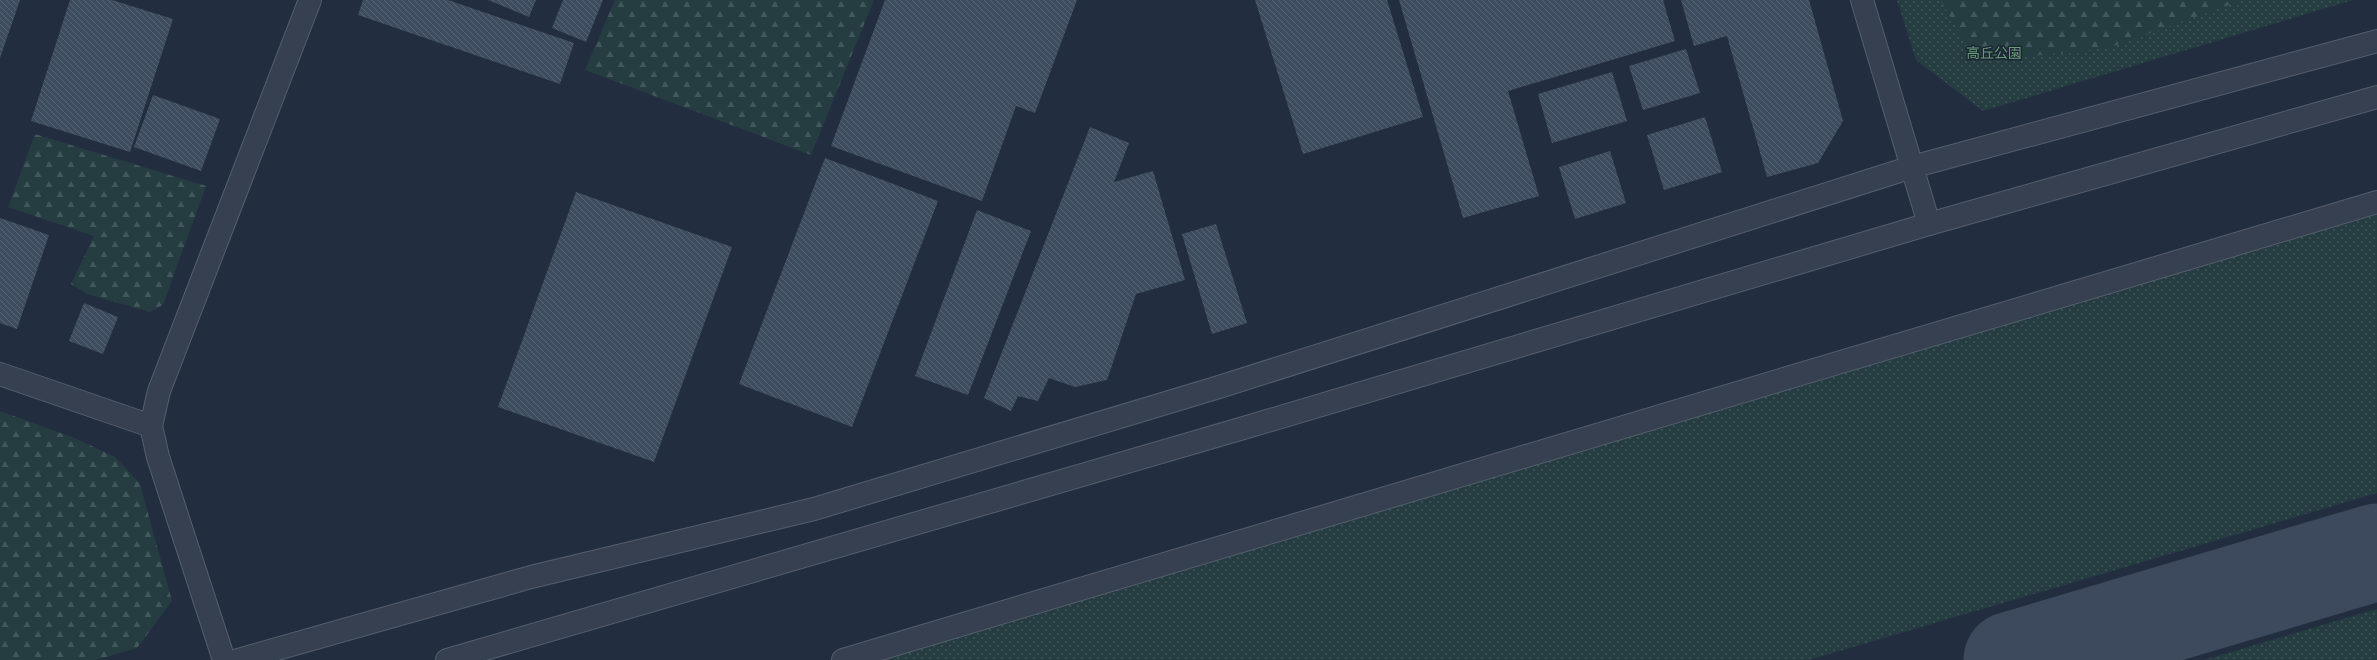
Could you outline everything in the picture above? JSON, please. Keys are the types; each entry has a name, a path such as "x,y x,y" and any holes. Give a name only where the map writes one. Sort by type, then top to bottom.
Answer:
{"street":[{"path":"224,660 158,457 151,426 159,391 310,0"},
{"path":"1862,0 1929,224"},
{"path":"238,660 531,577 814,509 1219,387 1912,167 2377,41"},
{"path":"447,660 1247,427 1929,224 2377,97"},
{"path":"842,660 2377,202"},
{"path":"0,374 151,426"}],"green space":[{"path":"615,0 874,0 811,155 585,70"},
{"name":"高丘公園","path":"1897,0 2353,0 1983,111 1916,60"},
{"path":"1940,0 2243,0 2108,48 1977,62"},
{"path":"35,134 206,186 163,305 150,312 87,294 71,284 94,236 8,207"},
{"path":"2377,211 2377,493 1809,660 872,660"},
{"path":"0,411 77,439 115,457 140,484 172,601 137,648 96,660 0,660"},
{"path":"2377,609 2377,660 2204,660"}],"building":[{"path":"0,0 20,0 0,58"},
{"path":"70,0 112,0 173,19 130,152 31,121"},
{"path":"363,0 448,0 574,43 560,84 358,15"},
{"path":"488,0 536,0 529,17"},
{"path":"563,0 603,0 586,42 552,28"},
{"path":"885,0 1077,0 1035,113 1016,106 982,201 831,146"},
{"path":"1255,0 1387,0 1423,117 1303,154"},
{"path":"1399,0 1663,0 1675,41 1508,91 1539,196 1463,218"},
{"path":"1681,0 1809,0 1843,121 1818,163 1767,177 1727,36 1694,46"},
{"path":"1686,49 1700,93 1643,110 1629,66"},
{"path":"1612,72 1627,121 1552,143 1538,94"},
{"path":"153,95 220,119 201,171 134,147"},
{"path":"1705,117 1722,172 1664,190 1647,135"},
{"path":"1090,127 1129,143 1114,182 1153,171 1185,280 1136,294 1107,380 1075,387 1049,378 1038,401 1018,396 1011,411 984,398"},
{"path":"1610,151 1626,203 1575,219 1559,167"},
{"path":"825,158 938,201 852,427 739,384"},
{"path":"576,192 732,247 654,462 498,407"},
{"path":"977,210 1031,231 968,395 915,376"},
{"path":"0,218 49,235 17,329 0,323"},
{"path":"1216,224 1247,323 1212,334 1182,234"},
{"path":"84,303 118,317 103,354 69,341"}],"taxiway":[{"path":"2012,660 2377,552"}]}
